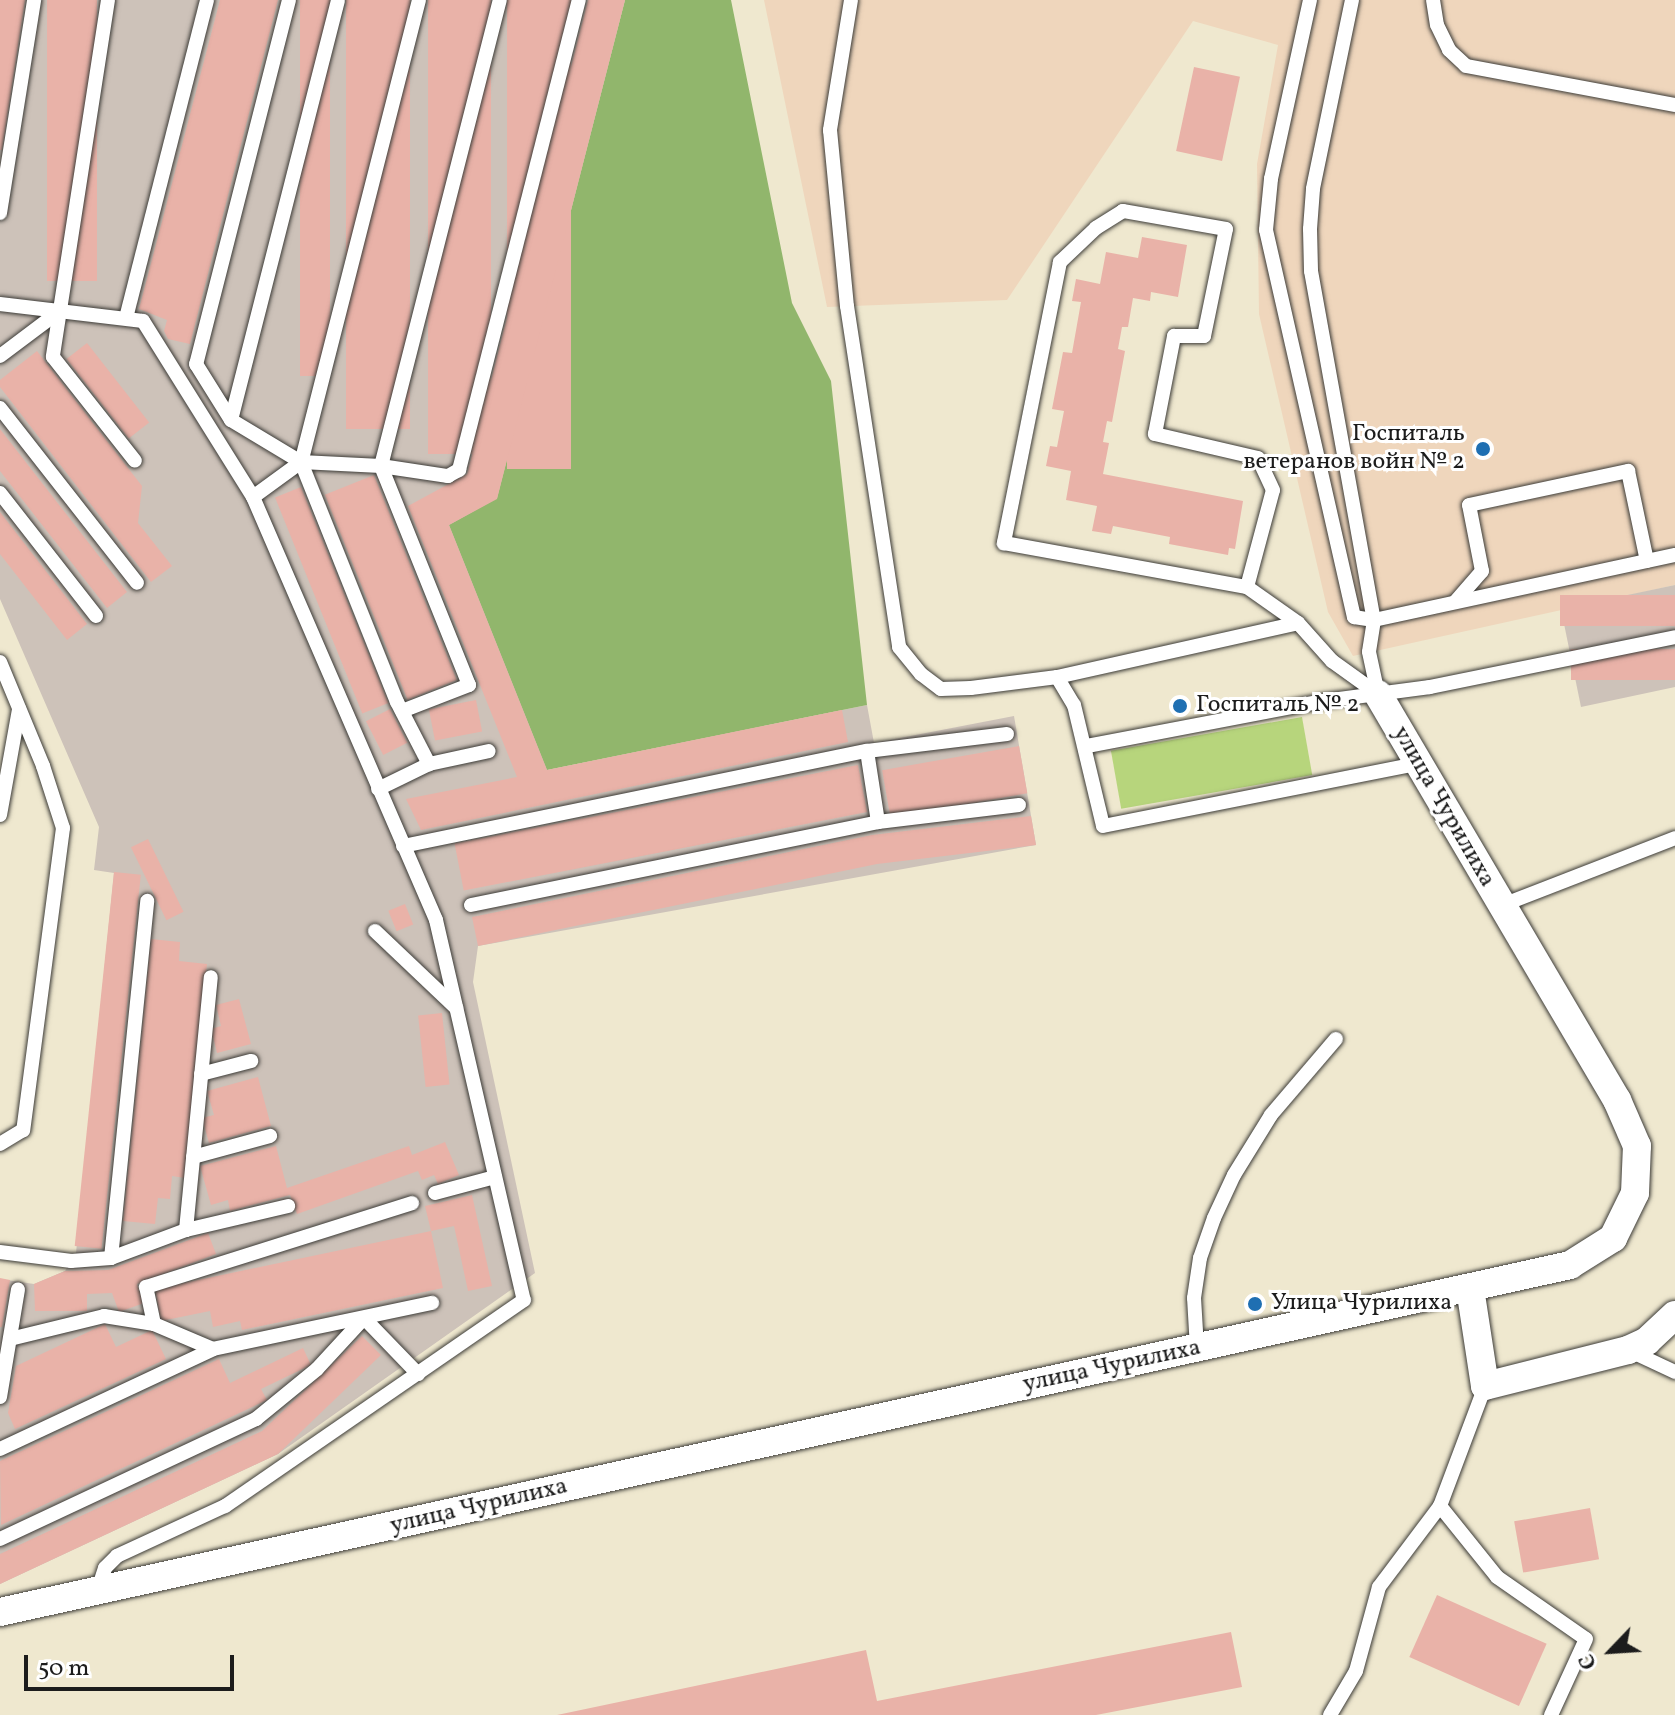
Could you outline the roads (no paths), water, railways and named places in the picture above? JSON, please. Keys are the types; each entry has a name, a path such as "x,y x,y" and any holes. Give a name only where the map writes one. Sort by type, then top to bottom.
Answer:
{"street":[{"name":"улица Чурилиха","path":"0,1612 1570,1265 1613,1238 1635,1193 1637,1146 1617,1100 1500,906 1378,694"},
{"path":"1470,1288 1485,1386 1628,1350 1647,1341 1675,1315"}],"lane":[{"path":"0,213 34,0"},
{"path":"108,0 53,357 135,461"},
{"path":"126,318 207,0"},
{"path":"289,0 196,364 231,420 301,462 381,466 448,476 459,470 579,0"},
{"path":"231,420 338,0"},
{"path":"419,0 301,462 402,711 429,764"},
{"path":"402,711 469,685 381,466 500,0"},
{"path":"851,0 830,130 847,306 899,647 921,674 941,689 1057,677 1298,623"},
{"path":"1310,0 1271,179 1266,230 1354,617 1374,620 1675,555"},
{"path":"1352,0 1313,189 1311,271 1374,620 1369,652 1378,694"},
{"path":"1433,0 1437,25 1449,50 1466,66 1675,105"},
{"path":"1247,587 1273,490 1258,458 1155,434 1174,336 1204,336 1226,229 1123,211 1096,228 1060,262 1004,543 1247,587 1298,623 1332,661 1378,694"},
{"path":"0,304 143,321 253,497 436,920 524,1300 225,1506 117,1556 105,1568 97,1592"},
{"path":"0,356 60,311"},
{"path":"0,408 137,583"},
{"path":"253,497 301,462"},
{"path":"1454,603 1482,571 1469,505 1628,471 1647,561"},
{"path":"0,493 96,616"},
{"path":"1087,746 1675,637"},
{"path":"0,662 63,828 23,1130 0,1144"},
{"path":"1057,677 1074,705 1087,746 1103,826 1417,764"},
{"path":"0,815 19,707"},
{"path":"403,846 867,751 1007,734"},
{"path":"378,789 429,764 489,751"},
{"path":"867,751 878,822"},
{"path":"471,905 878,822 1019,805"},
{"path":"1500,906 1675,838"},
{"path":"111,1258 147,901"},
{"path":"375,931 456,1009"},
{"path":"186,1230 211,977"},
{"path":"1197,1348 1194,1298 1200,1258 1214,1218 1234,1175 1271,1115 1336,1039"},
{"path":"201,1074 251,1061"},
{"path":"193,1157 270,1136"},
{"path":"435,1193 495,1177"},
{"path":"154,1324 146,1287 412,1203"},
{"path":"0,1252 71,1261 111,1258 186,1230 288,1206"},
{"path":"0,1397 18,1290"},
{"path":"0,1449 213,1349 432,1303"},
{"path":"10,1339 104,1316 154,1324 213,1349"},
{"path":"364,1318 418,1374"},
{"path":"0,1539 256,1419 317,1369 364,1318"},
{"path":"1628,1350 1675,1372"},
{"path":"1330,1715 1356,1671 1379,1587 1440,1506 1485,1386"},
{"path":"1440,1506 1497,1577 1586,1639 1551,1715"}],"place":[{"name":"Госпиталь ветеранов войн № 2","path":"1483,449"},
{"name":"Госпиталь № 2","path":"1180,706"},
{"name":"Улица Чурилиха","path":"1255,1304"}]}
